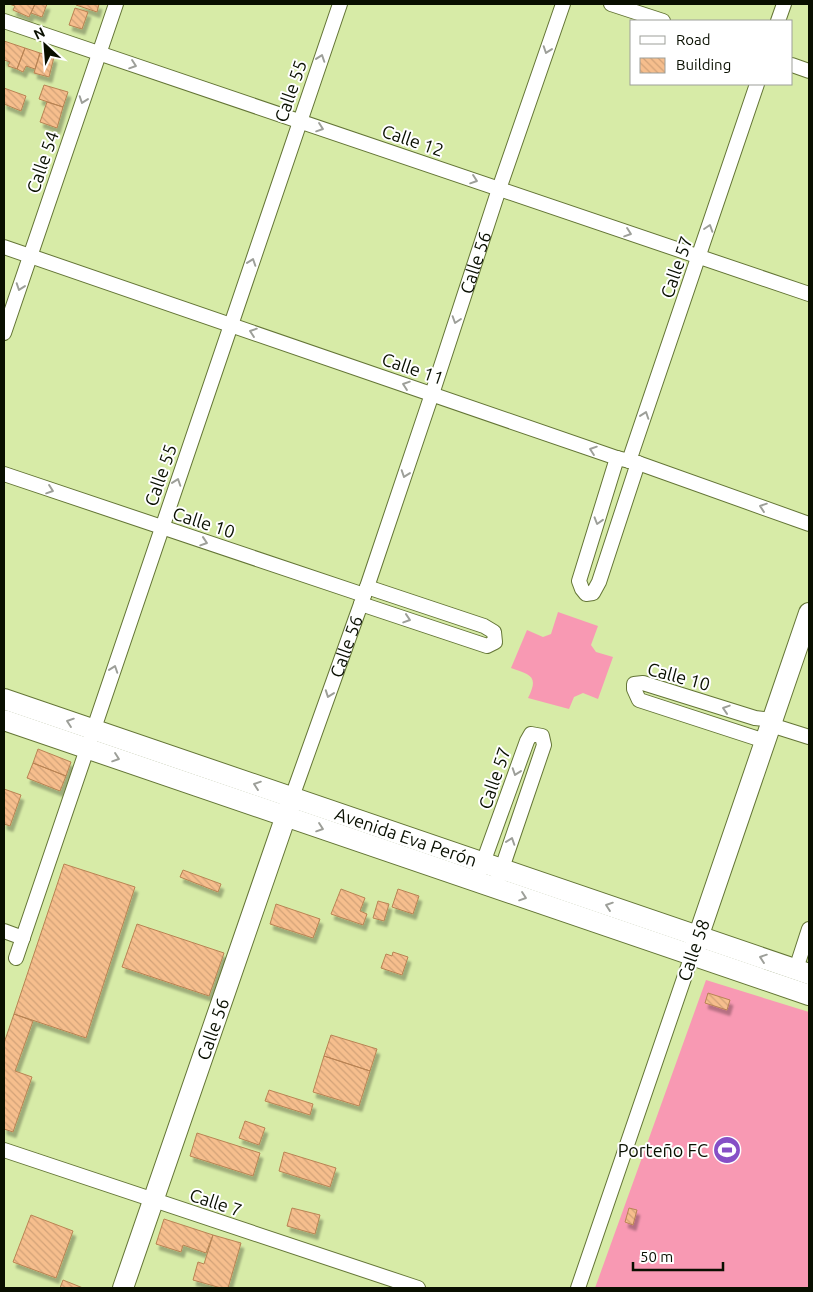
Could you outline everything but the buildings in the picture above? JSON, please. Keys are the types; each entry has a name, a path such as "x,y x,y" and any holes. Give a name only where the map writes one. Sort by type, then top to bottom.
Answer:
{"main road":[{"name":"Calle 58","path":"695,945 808,620"},
{"name":"Avenida Eva Perón","path":"4,699 90,739 695,945 802,972"},
{"name":"Avenida Eva Perón","path":"4,720 90,739"},
{"name":"Calle 56","path":"123,1288 289,807"},
{"name":"Avenida Eva Perón","path":"695,945 809,995"}],"street":[{"name":"Calle 54","path":"4,333 116,4"},
{"name":"Calle 55","path":"16,958 340,4"},
{"name":"Calle 56","path":"289,807 364,595 499,189 563,4"},
{"path":"612,4 660,20"},
{"path":"778,20 784,4"},
{"name":"Calle 12","path":"4,21 809,294"},
{"path":"793,65 809,71"},
{"name":"Calle 57","path":"628,461 599,582 593,593 586,594 582,590 580,582 628,461 700,257 757,85"},
{"name":"Calle 11","path":"4,247 809,524"},
{"name":"Calle 10","path":"4,474 364,595 484,626 494,632 495,642 487,646 364,595"},
{"name":"Calle 10","path":"770,729 755,718 643,683 634,684 639,700 770,729 809,737"},
{"name":"Calle 57","path":"531,734 542,736 544,745 490,875 527,741 531,734"},
{"path":"802,972 809,929"},
{"path":"4,931 23,938"},
{"name":"Calle 58","path":"578,1288 695,945"},
{"name":"Calle 7","path":"4,1150 418,1288"}],"shaded area":[{"path":"558,612 598,626 591,645 596,652 613,657 598,699 583,693 574,697 569,709 528,698 533,685 531,677 511,668 527,630 543,637 551,634"},
{"name":"Porteño FC","path":"706,980 809,1012 809,1288 595,1288"}],"place":[{"name":"Porteño FC","path":"727,1150"}]}
